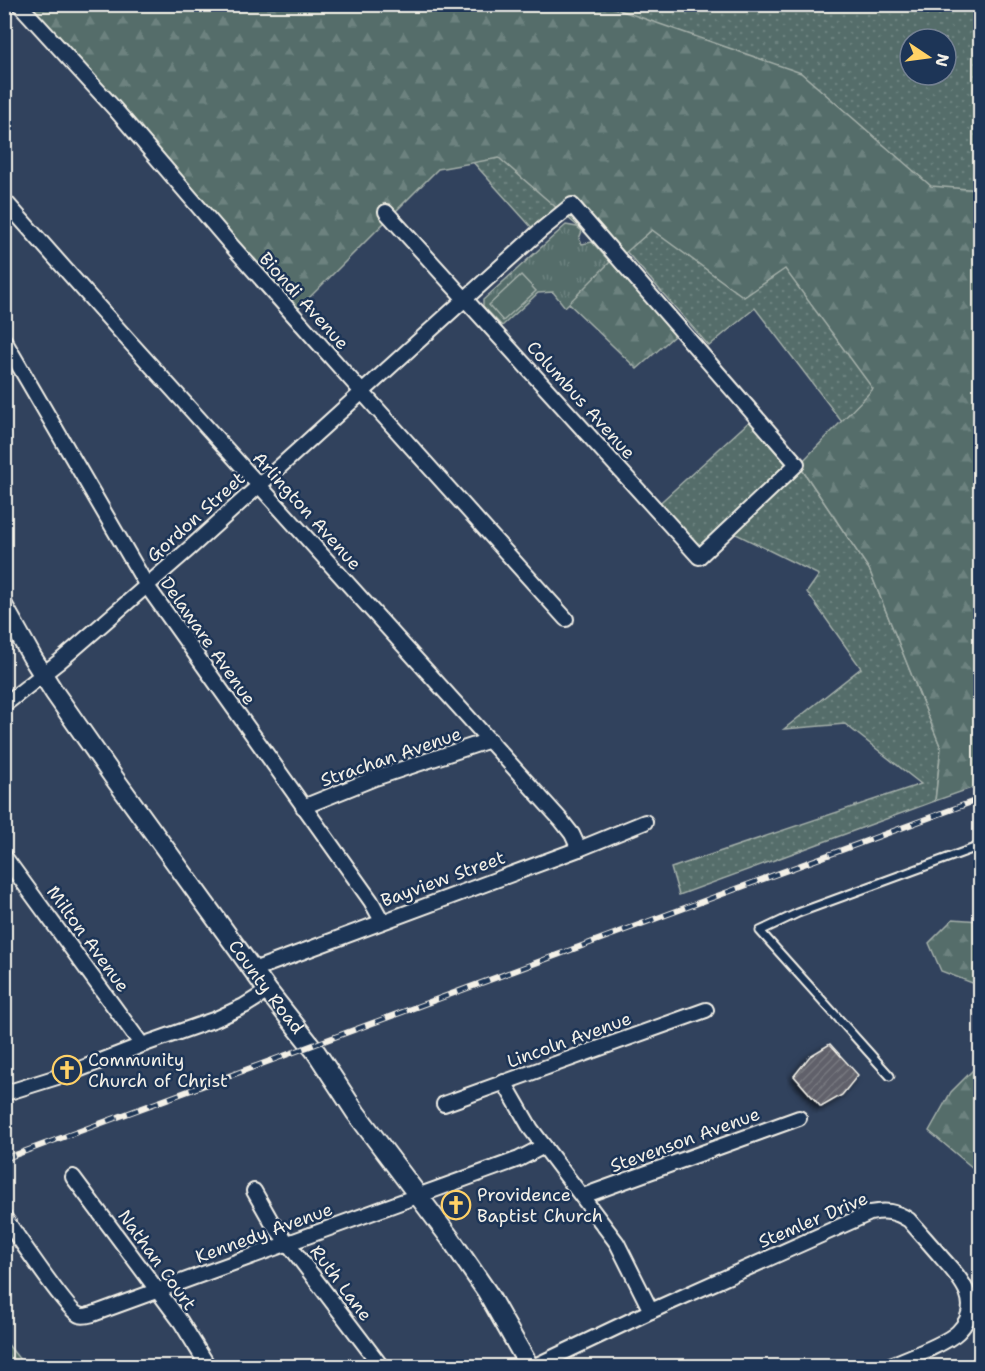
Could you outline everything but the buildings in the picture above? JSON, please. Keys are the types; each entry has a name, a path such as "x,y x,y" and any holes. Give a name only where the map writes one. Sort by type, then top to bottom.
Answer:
{"street":[{"name":"Biondi Avenue","path":"19,4 114,108 232,246 566,619"},
{"name":"Arlington Avenue","path":"4,200 561,820 572,834 579,849"},
{"name":"Gordon Street","path":"4,705 43,675 147,586 572,204 797,464 754,505"},
{"name":"Columbus Avenue","path":"386,212 699,557 754,505"},
{"name":"Delaware Avenue","path":"4,340 147,586 371,901 382,921"},
{"name":"County Road","path":"4,606 43,675 268,992 316,1052 356,1113 487,1292 530,1366"},
{"name":"Strachan Avenue","path":"303,807 375,778 489,740"},
{"name":"Bayview Street","path":"253,970 579,849 645,822"},
{"name":"Milton Avenue","path":"4,856 142,1045"},
{"path":"5,1091 9,1092 70,1073 216,1018 268,992"},
{"name":"Lincoln Avenue","path":"444,1104 706,1010"},
{"path":"504,1082 543,1146 617,1242 651,1311"},
{"name":"Stevenson Avenue","path":"583,1196 799,1118"},
{"name":"Kennedy Avenue","path":"4,1217 49,1281 78,1315 93,1314 519,1159 543,1146"},
{"name":"Nathan Court","path":"74,1177 181,1322 208,1366"},
{"name":"Ruth Lane","path":"254,1191 271,1221 381,1366"},
{"name":"Stemler Drive","path":"535,1366 651,1311 870,1213 891,1211 909,1220 965,1283 971,1299 967,1321 959,1332 888,1366"}],"lane":[{"path":"890,1076 760,931 798,913 981,846"}],"green space":[{"path":"27,5 605,5 801,73 931,186 980,190 980,785 935,801 941,748 869,569 799,465 873,389 785,269 744,297 652,230 617,260 682,329 637,369 565,300 612,256 499,158 438,169 293,314"},
{"path":"37,5 980,5 980,603 755,308 709,346 575,193 534,230 454,141"},
{"path":"566,225 577,227 582,231 579,239 582,244 592,242 610,262 565,307 553,292 538,293 502,326 483,306 483,300"},
{"path":"521,275 536,291 503,321 489,305"},
{"path":"752,419 799,465 869,569 941,748 935,801 679,895 671,868 921,784 845,724 784,729 861,668 807,592 819,575 726,529 693,557 652,510"},
{"path":"953,919 980,921 980,986 941,971 929,943"},
{"path":"980,1063 980,1174 929,1131 951,1092"},
{"path":"5,1341 25,1366 5,1366"}],"railway":[{"path":"4,1159 980,799"}],"place":[{"name":"Community Church of Christ","path":"67,1070"},
{"name":"Providence Baptist Church","path":"456,1205"}]}
